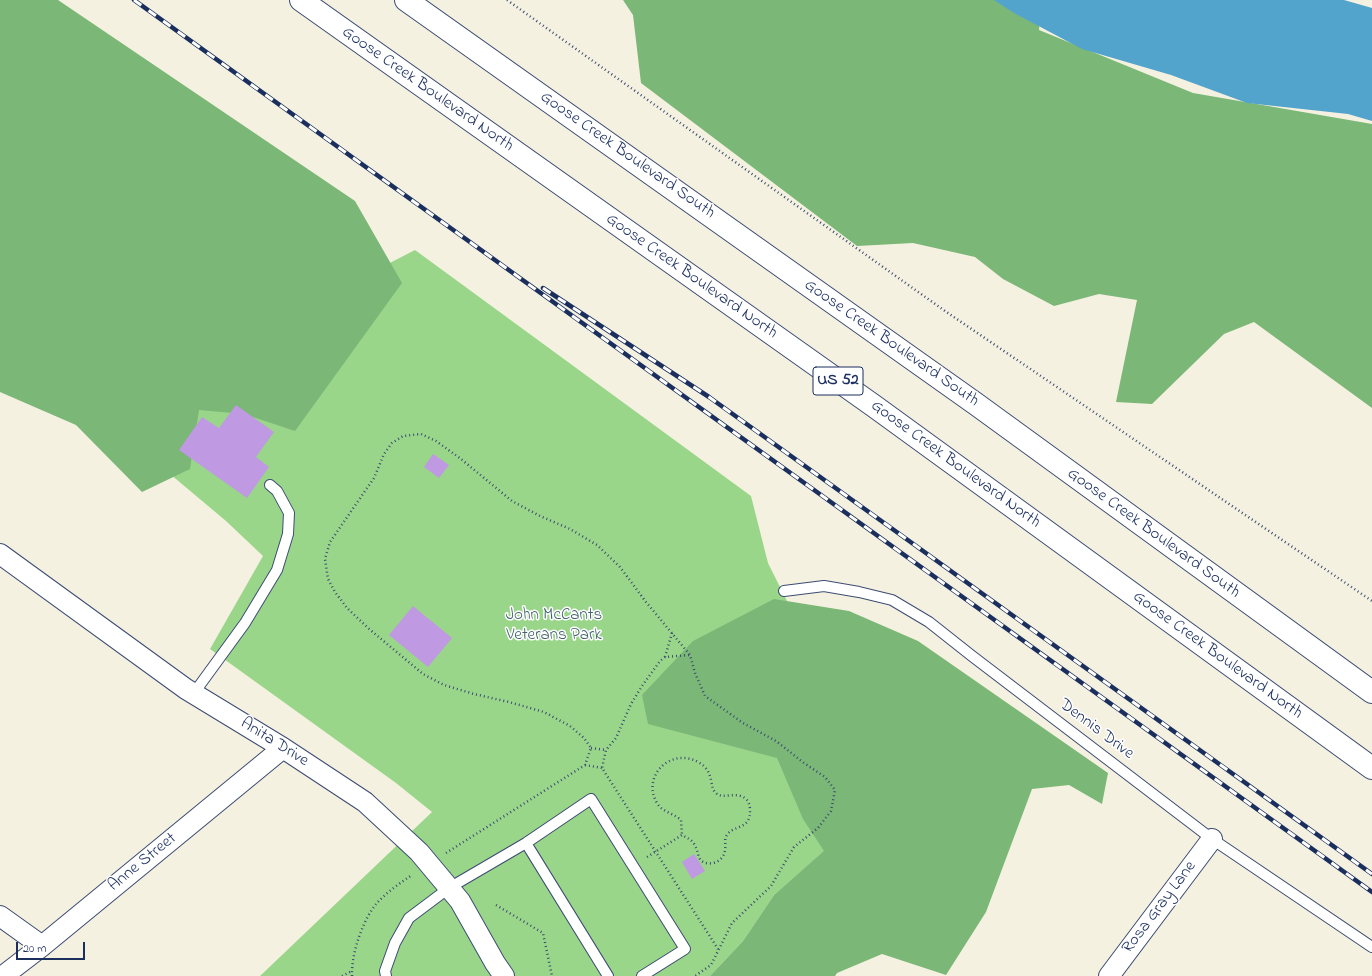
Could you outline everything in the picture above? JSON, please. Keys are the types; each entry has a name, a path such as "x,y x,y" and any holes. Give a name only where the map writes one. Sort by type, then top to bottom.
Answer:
{"highway":[{"name":"Goose Creek Boulevard North","path":"301,0 874,406 1372,768"},
{"name":"Goose Creek Boulevard South","path":"406,0 976,404 1372,692"}],"street":[{"name":"Anita Drive","path":"0,554 194,693 283,748 365,802 419,852 460,901 494,962 504,976"},
{"name":"Anne Street","path":"2,976 42,946 283,748"},
{"name":"Rosa Gray Lane","path":"1109,976 1212,839"},
{"path":"0,916 42,946"}],"lane":[{"path":"194,693 245,623 277,570 288,534 289,513 277,491 270,485"},
{"name":"Dennis Drive","path":"784,591 824,586 859,592 892,600 929,622 1212,839 1372,947"},
{"path":"386,976 395,943 409,918 449,888 526,843 591,799 685,949 642,976"},
{"path":"526,843 608,976"}],"path":[{"path":"507,0 945,311 1372,601"},
{"path":"606,750 591,748 584,738 570,726 544,712 444,685 423,674 368,628 347,608 335,592 328,578 325,559 330,542 374,478 384,454 392,443 403,436 421,434 436,440 512,501 540,516 570,529 597,545 620,567 646,602 690,655 695,673 705,696 744,723 776,742 825,777 835,790 831,811 818,828 794,847 771,886 732,923 711,964 695,976"},
{"path":"672,633 665,657 630,704 616,738 606,750 602,768 718,950"},
{"path":"665,657 690,655"},
{"path":"352,976 359,937 365,923 377,904 397,885 585,765 591,748"},
{"path":"685,758 694,760 705,768 710,774 715,793 719,796 730,795 742,797 750,805 750,812 749,817 743,826 729,832 726,837 725,851 721,859 716,863 705,863 701,861 693,842 682,835 681,820 659,807 653,793 652,786 662,765 670,760 685,758"},
{"path":"585,765 602,768"},
{"path":"633,866 682,835"},
{"path":"496,905 544,933 552,976"},
{"path":"342,976 352,971"}],"green space":[{"path":"0,0 58,0 355,201 402,283 295,431 244,414 199,410 190,469 142,492 76,425 0,392"},
{"path":"623,0 1042,0 1039,30 1193,93 1372,124 1372,408 1254,322 1224,334 1152,404 1116,402 1137,300 1099,294 1054,306 1003,279 975,257 913,243 857,246 641,83 633,15"},
{"name":"John McCants Veterans Park","path":"415,250 751,496 768,563 825,677 824,852 774,895 743,941 710,976 260,976 432,812 396,783 210,649 263,556 226,521 145,453 205,358"},
{"path":"774,599 849,611 918,641 1108,773 1102,804 1069,785 1032,789 986,912 946,975 882,954 837,973 835,976 710,976 743,941 774,895 824,851 803,819 777,758 648,724 642,695 693,641"}],"water":[{"path":"994,0 1344,0 1372,8 1372,121 1348,114 1247,103 1171,75 1082,49 1014,13"}],"building":[{"path":"236,405 274,432 256,457 269,467 247,498 179,450 202,417 219,428"},
{"path":"433,454 449,465 439,478 424,467"},
{"path":"413,606 452,638 428,667 389,635"},
{"path":"694,854 705,871 692,879 682,862"}],"railway":[{"path":"134,0 1372,892"},
{"path":"543,288 709,397 1372,874"}]}
